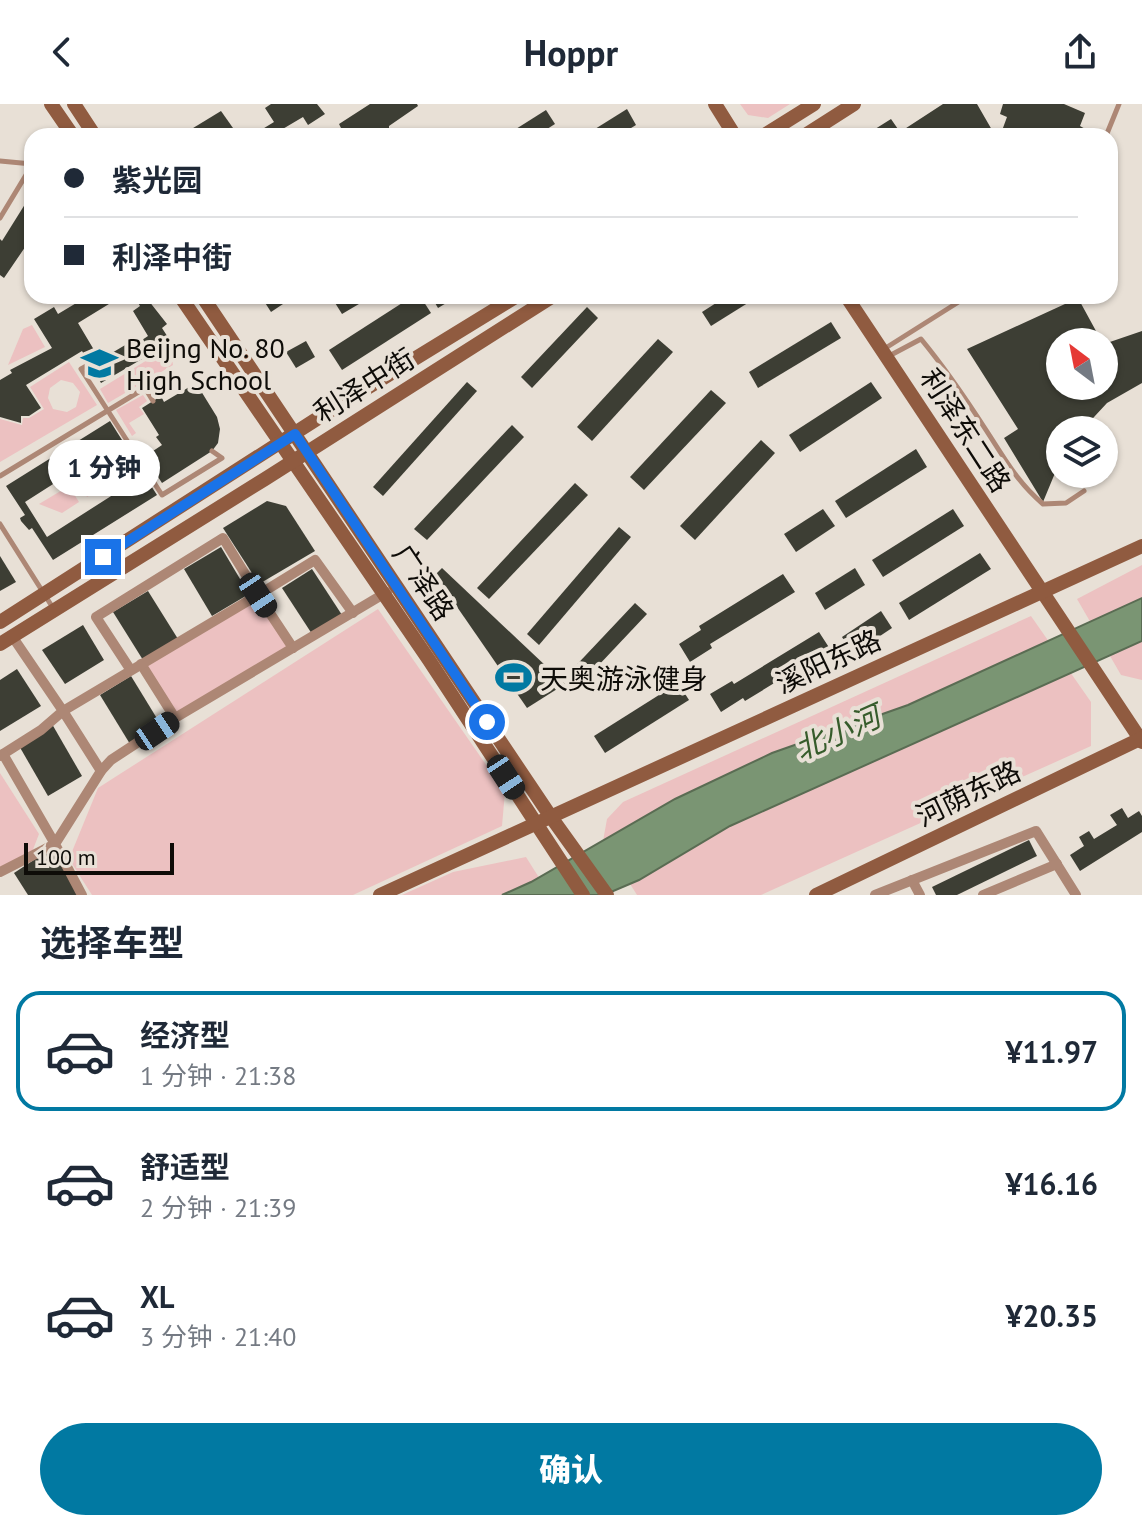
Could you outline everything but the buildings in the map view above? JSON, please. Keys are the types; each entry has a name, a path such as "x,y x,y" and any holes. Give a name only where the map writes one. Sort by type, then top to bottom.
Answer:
{"street":[{"path":"51,104 68,128"},
{"path":"74,104 90,128"},
{"path":"715,104 730,128"},
{"path":"776,128 814,104"},
{"path":"816,128 854,104"},
{"name":"广泽路","path":"185,304 293,462 390,590 607,895"},
{"name":"广泽路","path":"207,304 307,452 390,590 583,895"},
{"name":"利泽中街","path":"0,622 504,304"},
{"name":"利泽中街","path":"6,640 540,304"},
{"name":"利泽东二路","path":"852,304 1141,740"},
{"path":"175,718 96,617 223,538 293,648"},
{"name":"溪阳东路","path":"380,895 1142,546"},
{"path":"82,895 1,755 41,730 63,711 315,560 353,613"},
{"path":"0,872 55,844 111,760 175,718 390,590"},
{"path":"6,640 63,711 101,771"},
{"name":"河荫东路","path":"816,895 1141,740"},
{"path":"875,895 1036,831 1076,895"},
{"path":"983,895 1057,864"},
{"path":"912,880 920,895"}],"lane":[{"path":"1109,128 1119,104"},
{"path":"0,161 24,163"},
{"path":"0,218 24,178"},
{"path":"886,353 956,304"},
{"path":"886,353 921,339 945,369 1022,486 1043,504 1066,503 1084,491"},
{"path":"90,364 81,369 162,495 222,458 212,451"},
{"path":"0,476 145,388 153,401"},
{"path":"0,524 54,609"}],"shaded area":[{"path":"740,104 790,104 768,118 748,115"},
{"path":"32,325 45,347 8,365 23,329"},
{"path":"170,346 173,365 108,403 100,389"},
{"path":"69,362 97,405 0,462 0,419 22,425 23,418 44,409 30,387","holes":["61,380 73,383 80,392 76,407 67,412 53,409 48,398 50,388"]},
{"path":"143,395 147,401 139,407 144,414 129,423 136,433 132,436 116,410"},
{"path":"107,462 105,486 87,497 77,481"},
{"path":"69,486 79,502 62,513 39,504"},
{"path":"1142,565 1142,680 1121,675 1077,599"},
{"path":"258,596 290,647 174,715 144,668"},
{"path":"378,609 505,792 502,826 353,895 92,895 69,859 98,788"},
{"path":"1031,616 1091,702 1091,746 761,895 637,895 603,841 607,819 623,802"},
{"path":"0,773 39,834 29,860 0,877"},
{"path":"526,857 550,895 402,895 453,872"}],"water":[{"name":"北小河","path":"1142,598 1142,641 730,826 639,880 604,895 502,895 531,882 675,799 772,753 908,705"}],"place":[{"name":"Beijng No. 80 High School","path":"100,363"},
{"name":"天奥游泳健身","path":"514,678"}],"route":[{"path":"103,557 295,434 487,722"}]}
